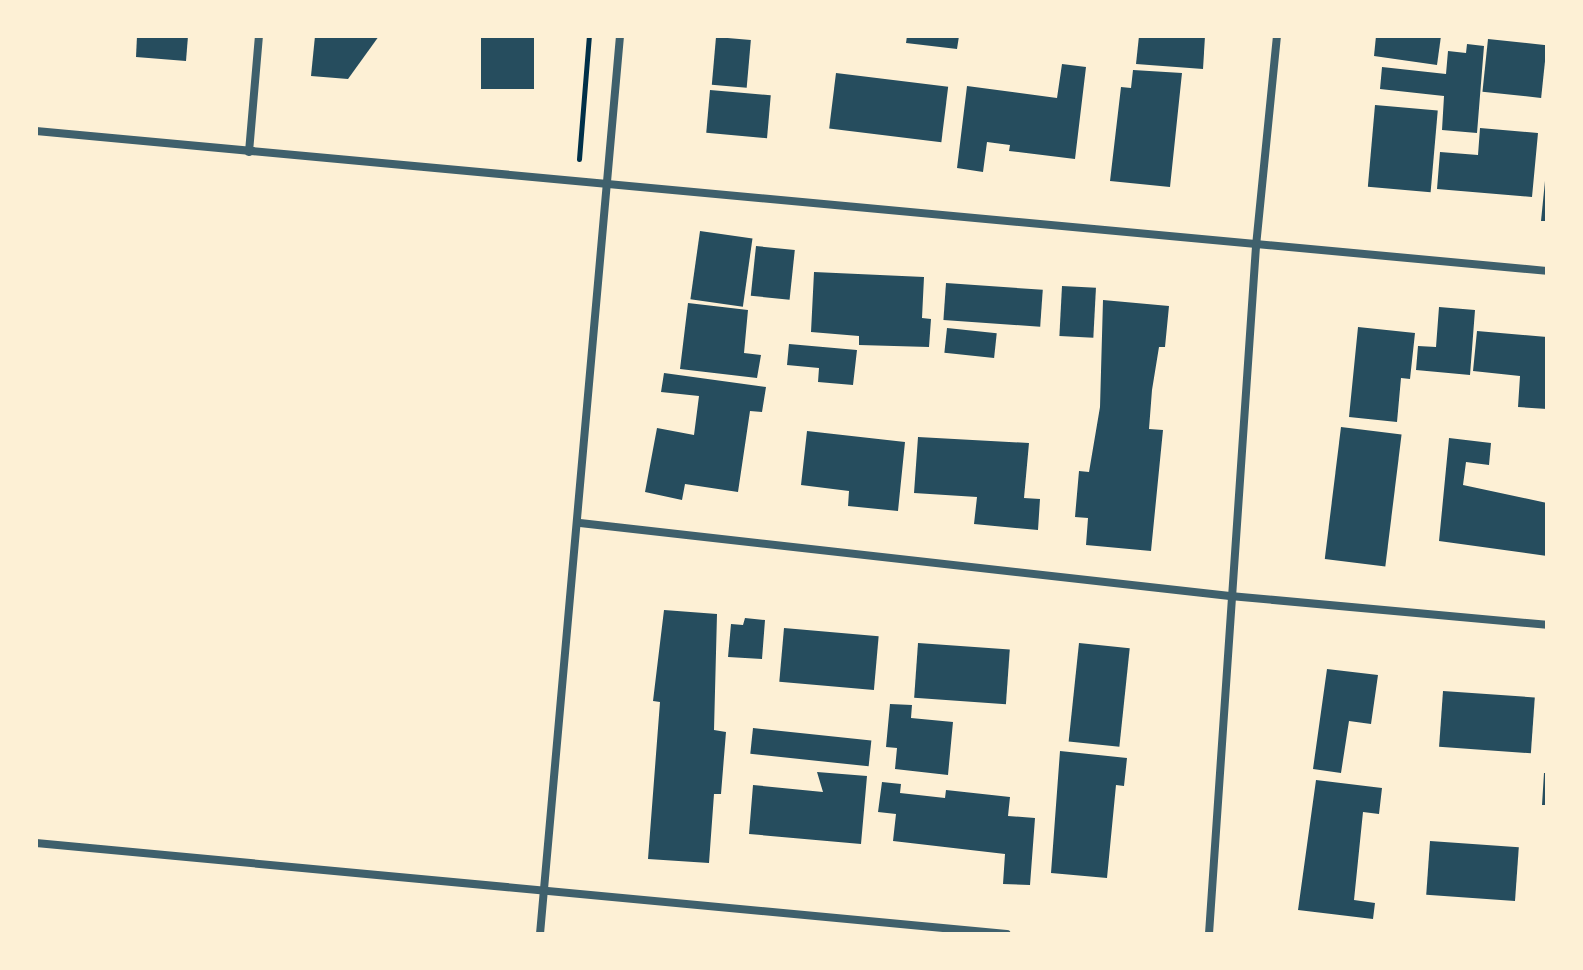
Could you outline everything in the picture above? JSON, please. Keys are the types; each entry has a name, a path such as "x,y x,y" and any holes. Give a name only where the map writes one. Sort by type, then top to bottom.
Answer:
{"street":[{"path":"249,152 259,36"},
{"path":"540,934 580,523 620,36"},
{"path":"1209,934 1256,246 1277,36"},
{"path":"36,131 1547,271"},
{"path":"580,523 1230,596 1547,625"},
{"path":"36,843 544,891 891,930 1007,934"}],"building":[{"path":"137,36 188,36 186,61 136,57"},
{"path":"315,36 379,36 348,79 311,76"},
{"path":"481,36 534,36 534,89 481,89"},
{"path":"907,36 959,36 957,49 906,43"},
{"path":"1139,36 1205,36 1203,69 1136,64"},
{"path":"1376,36 1441,36 1437,65 1374,56"},
{"path":"716,37 751,40 747,88 712,85"},
{"path":"1488,39 1547,45 1541,98 1482,92"},
{"path":"1467,44 1484,46 1477,133 1442,130 1444,96 1380,89 1382,67 1446,74 1448,51 1466,53"},
{"path":"1062,64 1086,67 1075,159 1009,151 1010,145 987,142 983,172 957,168 967,86 1057,98"},
{"path":"1133,70 1182,73 1170,187 1110,181 1121,87 1131,88"},
{"path":"836,73 948,87 941,142 829,129"},
{"path":"710,90 771,95 767,138 706,133"},
{"path":"1375,105 1438,110 1431,192 1368,187"},
{"path":"1480,128 1538,133 1532,197 1437,189 1440,152 1478,155"},
{"path":"1545,181 1547,221 1541,221"},
{"path":"700,231 752,238 743,307 690,299"},
{"path":"756,246 795,250 790,300 751,296"},
{"path":"814,272 924,277 922,318 931,319 929,347 859,345 859,336 811,332"},
{"path":"946,283 1043,290 1040,327 943,320"},
{"path":"1062,286 1096,288 1093,338 1059,336"},
{"path":"1103,300 1169,306 1165,347 1159,347 1152,390 1149,429 1163,430 1151,551 1086,545 1088,518 1075,517 1079,471 1089,472 1100,407"},
{"path":"688,303 748,310 744,353 761,355 757,378 680,369"},
{"path":"1439,307 1475,310 1470,375 1416,370 1418,346 1436,347"},
{"path":"1358,327 1415,333 1410,379 1401,378 1397,422 1349,417"},
{"path":"947,328 997,333 994,358 944,353"},
{"path":"1477,331 1547,337 1547,409 1518,407 1520,376 1473,371"},
{"path":"789,344 857,350 853,385 818,382 819,368 787,365"},
{"path":"664,373 766,387 762,412 750,411 738,492 685,484 682,500 645,492 657,428 694,435 699,396 661,392"},
{"path":"1341,427 1402,434 1385,566 1325,559"},
{"path":"807,431 905,442 898,511 848,506 849,491 801,485"},
{"path":"918,437 1029,443 1024,498 1040,499 1038,530 974,524 977,497 914,493"},
{"path":"1449,438 1491,443 1489,465 1466,462 1463,485 1547,503 1547,556 1439,541"},
{"path":"664,610 717,614 714,730 726,732 721,794 714,794 709,863 648,859 660,702 653,701"},
{"path":"745,618 765,620 762,659 728,657 731,624 743,625"},
{"path":"784,628 879,636 874,690 779,682"},
{"path":"918,643 1010,649 1006,704 914,698"},
{"path":"1079,643 1130,648 1119,747 1069,741"},
{"path":"1327,669 1378,675 1371,724 1349,721 1341,773 1313,769"},
{"path":"1443,691 1535,697 1531,753 1439,747"},
{"path":"890,704 912,705 911,718 953,722 948,775 895,769 897,748 886,747"},
{"path":"753,728 871,740 869,766 750,754"},
{"path":"1060,751 1127,758 1124,786 1116,785 1107,878 1051,873"},
{"path":"817,772 867,776 861,844 749,834 753,785 823,792"},
{"path":"1544,773 1547,773 1547,805 1542,805"},
{"path":"1316,780 1382,788 1379,814 1363,812 1354,900 1375,903 1373,919 1298,910"},
{"path":"882,782 901,784 900,793 945,798 946,790 1010,797 1008,816 1035,818 1030,885 1003,884 1005,854 893,841 896,814 878,812"},
{"path":"1430,841 1519,847 1515,901 1426,895"}]}
